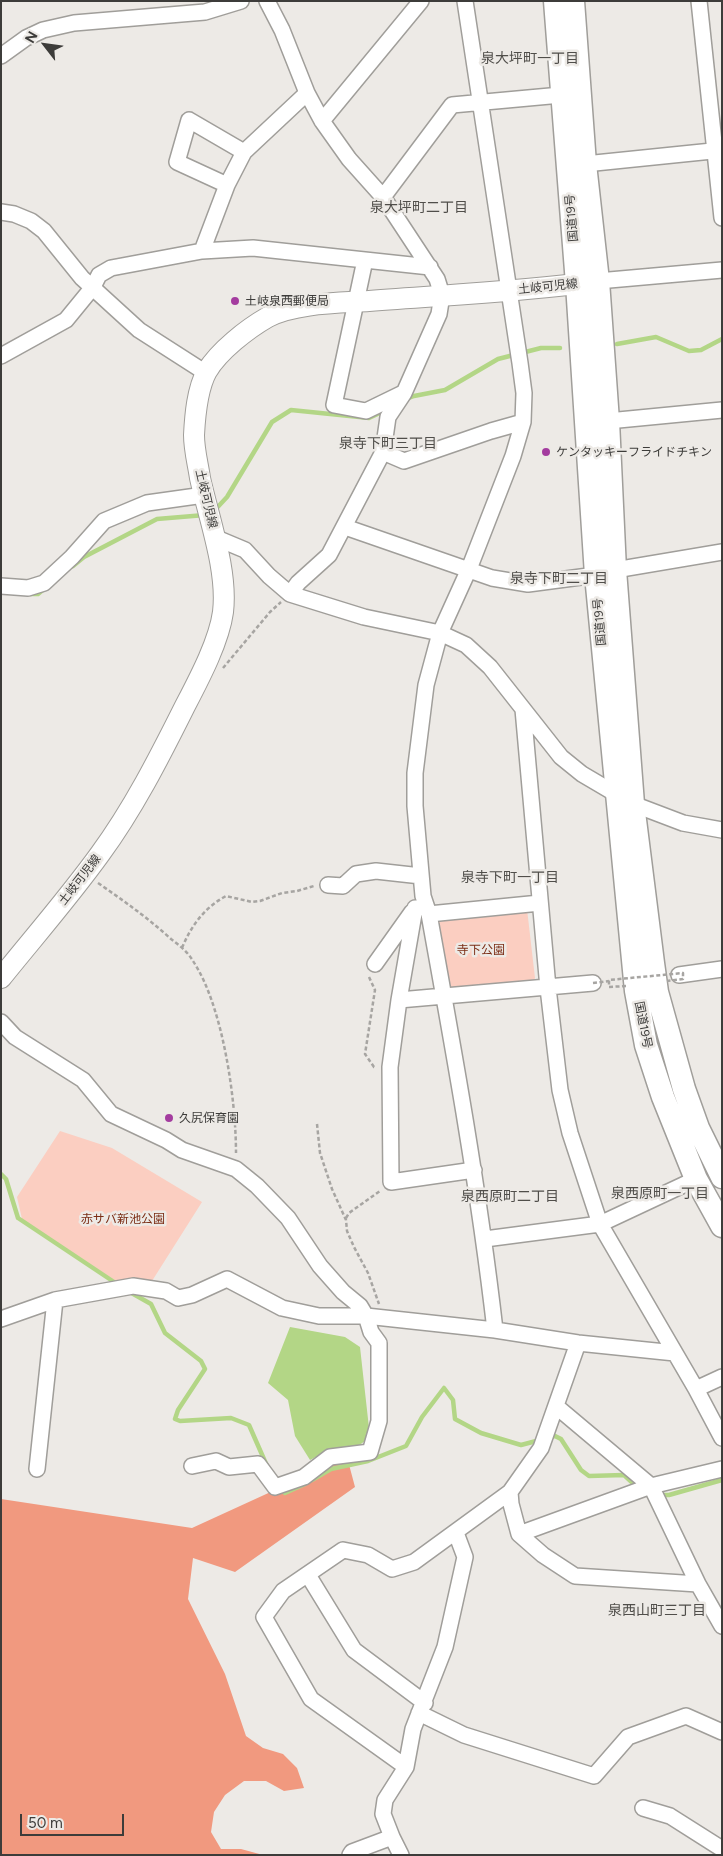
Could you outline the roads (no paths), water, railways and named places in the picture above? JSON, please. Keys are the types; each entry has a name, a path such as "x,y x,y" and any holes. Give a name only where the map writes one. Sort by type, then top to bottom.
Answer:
{"highway":[{"name":"国道19号","path":"555,1 561,95 608,421 605,573"},
{"name":"国道19号","path":"573,1 585,164 588,283 605,573 625,799 634,973 646,1045 663,1097 696,1179 722,1226"},
{"name":"国道19号","path":"625,799 657,992 684,1089 698,1128 722,1177"}],"main road":[{"name":"土岐可児線","path":"1,978 85,874 129,811 162,752 208,659 222,615 224,592 196,459 194,436 198,398 206,373 218,356 234,341 268,317 289,310 356,302 509,292 588,283"}],"street":[{"path":"1,56 26,38 43,30 74,23 205,12 242,1"},
{"path":"268,1 282,30 307,94 322,121 349,159 383,197 437,279 442,295 439,314 404,393 388,417 383,452 345,527 329,555 298,583 290,594"},
{"path":"322,121 421,1"},
{"path":"465,1 520,363 524,393 523,422 513,456 469,569 440,633 426,685 415,773 415,806 421,876 419,902 398,1000 390,1067 391,1182 474,1170"},
{"path":"700,1 718,151 722,218"},
{"path":"202,251 227,185 244,152 307,94"},
{"path":"383,197 452,104 561,95"},
{"path":"227,185 177,162 189,120 244,152"},
{"path":"585,164 718,151"},
{"path":"1,212 14,214 31,221 44,231 82,278 139,330 206,373"},
{"path":"1,356 66,320 93,287 100,275 111,268 202,251 253,248 430,268"},
{"path":"365,260 334,405 366,411 404,393"},
{"path":"588,283 722,270"},
{"path":"608,421 722,410"},
{"path":"383,452 404,461 523,422"},
{"path":"1,586 28,588 44,584 104,521 146,503 205,498"},
{"path":"345,527 492,578 528,584 605,573 722,552"},
{"path":"212,531 244,550 269,576 290,594 364,617 440,633 466,645 490,666 561,757 582,774 625,799 683,823 722,830"},
{"path":"523,709 548,988 560,1090 570,1133 600,1224 696,1389 722,1438"},
{"path":"328,885 343,886 356,874 376,871 421,876"},
{"path":"419,902 429,914 444,996 485,1239 496,1330"},
{"path":"375,964 419,902"},
{"path":"429,914 540,903"},
{"path":"673,978 722,969"},
{"path":"398,1000 594,983"},
{"path":"1,1022 15,1037 84,1080 111,1114 166,1140 182,1150 236,1169 288,1218 320,1266 343,1292 374,1317"},
{"path":"485,1239 600,1224 696,1179"},
{"path":"1,1319 55,1300 133,1286 166,1292 178,1298 192,1295 226,1279 282,1308 319,1316 374,1317 496,1330 578,1343 675,1353"},
{"path":"37,1469 55,1300"},
{"path":"192,1466 216,1461 230,1468 258,1464 280,1486 304,1477 330,1457 370,1452 379,1421 379,1344 371,1332 374,1317"},
{"path":"406,1767 311,1699 264,1617 282,1591 343,1550 368,1554 392,1568 414,1562 510,1492 541,1448 578,1343"},
{"path":"696,1389 722,1377"},
{"path":"557,1407 651,1486 698,1584 722,1626"},
{"path":"519,1534 651,1486 722,1469"},
{"path":"510,1492 511,1504 519,1534 542,1555 575,1576 698,1584"},
{"path":"401,1855 383,1814 385,1800 406,1767 413,1730 445,1647 465,1557 456,1533"},
{"path":"308,1575 354,1650 422,1708 464,1735 594,1776 628,1737 686,1716 722,1732"},
{"path":"643,1808 670,1816 722,1850 720,1855"},
{"path":"350,1855 352,1852 392,1838"}],"waterway":[{"path":"617,344 656,337 689,351 701,350 722,339"},
{"path":"406,399 445,390 498,359 541,348 560,348"},
{"path":"214,511 227,497 272,422 291,410 369,418 386,410"},
{"path":"73,566 84,557 157,519 205,515"},
{"path":"30,594 38,594 45,588"},
{"path":"1,1174 6,1179 18,1218 117,1284"},
{"path":"128,1291 151,1304 165,1333 201,1361 205,1369 178,1410 175,1419 180,1421 231,1418 249,1425 267,1466"},
{"path":"312,1480 331,1469 368,1461 406,1446 422,1417 444,1388 453,1400 455,1419 481,1433 521,1445 540,1440"},
{"path":"547,1438 555,1436 561,1439 581,1470 589,1476 624,1475 637,1487"},
{"path":"658,1495 669,1495 722,1480"},
{"path":"280,1487 285,1493 305,1484"}],"place":[{"name":"土岐泉西郵便局","path":"235,301"},
{"name":"ケンタッキーフライドチキン","path":"546,452"},
{"name":"久尻保育園","path":"169,1118"}],"district":[{"name":"泉大坪町一丁目","path":"530,59"},
{"name":"泉大坪町二丁目","path":"419,208"},
{"name":"泉寺下町三丁目","path":"388,444"},
{"name":"泉寺下町二丁目","path":"559,579"},
{"name":"泉寺下町一丁目","path":"510,878"},
{"name":"泉西原町一丁目","path":"660,1194"},
{"name":"泉西原町二丁目","path":"510,1197"},
{"name":"泉西山町三丁目","path":"657,1611"}],"park label":[{"name":"寺下公園","path":"481,950"},
{"name":"赤サバ新池公園","path":"123,1219"}]}
